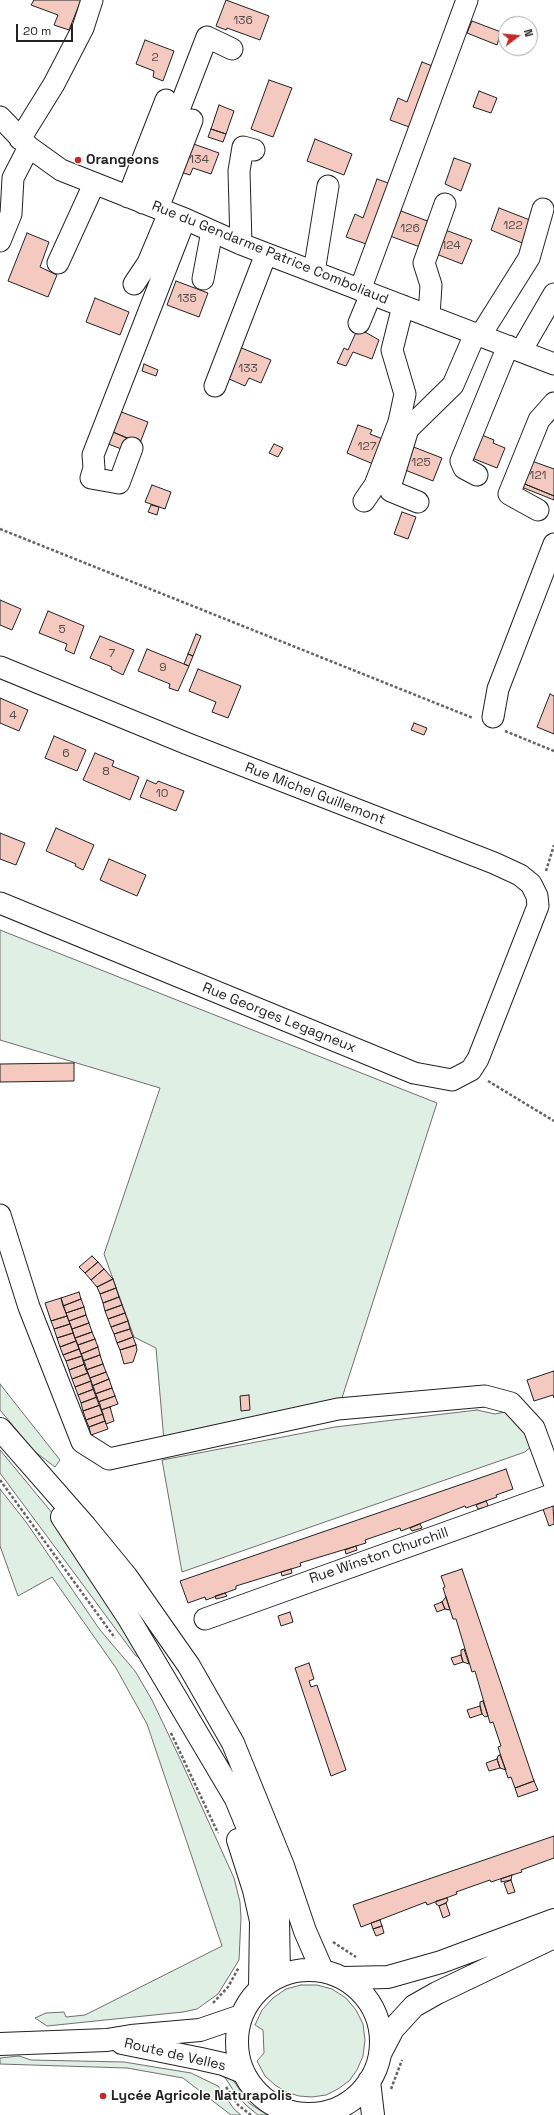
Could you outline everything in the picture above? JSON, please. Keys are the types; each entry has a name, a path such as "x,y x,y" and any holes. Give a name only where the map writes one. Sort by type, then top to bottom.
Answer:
{"main road":[{"path":"4,1434 128,1617 236,1799 271,1884 278,1919 279,1975"},
{"path":"4,1434 85,1526 126,1576 189,1666 233,1743 283,1866 305,1931 322,1970"},
{"path":"179,1703 240,1844 254,1890 261,1921 260,1987"},
{"path":"344,1978 388,1977 441,1962 554,1920"},
{"path":"380,2053 380,2031 374,2011 362,1992 344,1978 322,1970 300,1969 279,1975 260,1987 249,2000 241,2016 237,2034 237,2054 243,2072 254,2089 269,2102 288,2111 308,2115 328,2112 346,2104 354,2107 362,2091 374,2074 380,2053 392,2029 414,2006 437,1993 554,1937"},
{"name":"Route de Velles","path":"0,2044 107,2040 131,2036 200,2030 241,2016"},
{"name":"Route de Velles","path":"107,2040 201,2059 243,2072"},
{"path":"369,2080 373,2115"}],"street":[{"path":"0,241 10,214 16,141 54,84 83,28 92,0"},
{"path":"359,323 365,292 467,0"},
{"path":"132,448 119,483 92,478 94,468 93,456 156,208 207,37 232,49"},
{"path":"134,284 148,263 156,208 166,100"},
{"name":"Rue du Gendarme Patrice Comboliaud","path":"0,117 16,141 61,170 266,254 554,364"},
{"path":"156,208 192,120"},
{"path":"241,244 240,170 243,147 254,150"},
{"path":"58,263 94,184"},
{"path":"314,272 328,186"},
{"path":"429,316 431,285 424,263 445,204"},
{"path":"418,502 391,491 391,484 408,429 453,385 477,335 529,258 543,209"},
{"path":"203,279 212,232"},
{"path":"215,386 266,254"},
{"path":"477,476 464,468 461,461 514,349 554,294"},
{"path":"364,501 378,478 399,422 405,394 392,350 403,306"},
{"path":"538,510 509,494 539,420 554,403"},
{"path":"492,723 498,689 554,544"},
{"name":"Rue Michel Guillemont","path":"0,667 188,744 520,875 531,884 537,896 538,906 478,1059 471,1070"},
{"name":"Rue Georges Legagneux","path":"0,903 414,1073 452,1080 471,1070"},
{"path":"0,1215 29,1307 82,1442 110,1459 338,1408 485,1396 511,1403 534,1428 554,1482"},
{"name":"Rue Winston Churchill","path":"205,1619 554,1494"}],"path":[{"path":"0,529 492,723 554,751"},
{"path":"471,1070 554,1121"},
{"path":"0,1480 117,1640"},
{"path":"168,1727 219,1834"},
{"path":"305,1931 313,1928 322,1930 330,1940 358,1958"},
{"path":"207,2007 219,1998 228,1987 235,1977 240,1962"},
{"path":"390,2091 403,2056"}],"green space":[{"path":"0,930 437,1103 341,1401 164,1441 156,1348 134,1337 104,1254 160,1088 0,1040"},
{"path":"0,1384 60,1460 55,1467 34,1451 0,1410"},
{"path":"477,1410 495,1414 505,1412 521,1421 534,1444 525,1452 182,1572 162,1460 335,1427"},
{"path":"0,1450 53,1514 145,1662 135,1655 0,1473"},
{"path":"0,1489 26,1522 100,1630 135,1671 152,1700 234,1878 240,1902 241,1918 239,1960 218,1994 197,2009 183,2012 47,2026 35,2018 46,2013 64,2012 66,2017 85,2015 222,1946 147,1724 116,1668 52,1577 18,1596 0,1546"},
{"path":"301,1985 317,1985 332,1989 346,1998 356,2010 363,2024 365,2040 363,2056 357,2070 349,2081 326,2095 312,2097 299,2096 286,2092 265,2076 257,2061 264,2053 263,2030 255,2025 262,2010 273,1998 286,1989"},
{"path":"19,2056 31,2060 124,2062 191,2073 218,2086 234,2109 241,2115 231,2115 183,2078 127,2068 0,2064 0,2058"},
{"path":"219,2073 230,2076 249,2103 267,2115 258,2115 247,2106 237,2096 226,2079"}],"building":[{"path":"34,0 81,0 69,30 54,25 58,15 31,5"},
{"path":"226,0 269,16 260,40 227,28 226,30 216,26"},
{"path":"472,21 498,31 497,45 467,33"},
{"path":"145,40 174,51 163,81 153,77 154,71 136,64"},
{"path":"422,62 435,67 412,128 390,120 398,98 407,102"},
{"path":"269,80 292,88 273,137 251,129"},
{"path":"479,91 497,98 491,113 473,107"},
{"path":"219,105 234,111 226,134 211,129"},
{"path":"211,129 226,134 223,142 208,137"},
{"path":"315,139 352,154 344,175 307,161"},
{"path":"188,142 219,153 211,174 193,168 190,175 177,171"},
{"path":"454,158 471,164 461,191 445,184"},
{"path":"377,179 391,184 369,245 346,237 355,214 363,218"},
{"path":"499,208 535,222 527,245 491,230"},
{"path":"401,211 430,222 420,247 390,236"},
{"path":"440,228 472,240 462,264 431,252"},
{"path":"27,233 49,242 40,267 57,275 48,297 8,281"},
{"path":"176,281 208,293 199,317 167,305"},
{"path":"95,298 129,312 120,335 86,322"},
{"path":"358,328 379,340 372,359 353,352 346,366 337,363 344,348 348,350"},
{"path":"239,347 271,360 261,383 249,378 245,386 227,378"},
{"path":"144,364 158,370 156,376 142,371"},
{"path":"116,410 148,422 140,443 108,430"},
{"path":"358,425 372,430 370,434 388,441 378,466 347,453"},
{"path":"108,430 129,439 124,450 103,442"},
{"path":"477,433 494,440 493,443 505,448 497,468 467,456"},
{"path":"274,444 283,448 278,457 269,453"},
{"path":"411,446 442,458 433,481 400,468"},
{"path":"529,460 554,469 554,496 520,482"},
{"path":"520,482 554,496 554,500 519,486"},
{"path":"152,485 171,492 165,509 145,502"},
{"path":"151,505 159,507 157,515 148,512"},
{"path":"402,512 416,517 408,539 394,534"},
{"path":"0,600 21,609 12,630 0,625"},
{"path":"48,611 84,626 74,654 65,650 67,644 39,633"},
{"path":"196,634 201,636 193,656 188,654"},
{"path":"100,636 134,650 123,675 111,669 112,667 90,658"},
{"path":"147,649 189,666 178,691 169,688 170,684 138,671"},
{"path":"188,654 193,656 189,666 184,664"},
{"path":"198,669 241,686 228,718 212,712 216,702 189,691"},
{"path":"550,694 554,696 554,734 537,727"},
{"path":"0,698 28,710 19,731 0,723"},
{"path":"414,723 427,728 424,735 411,730"},
{"path":"54,736 86,750 77,771 45,758"},
{"path":"95,753 114,761 112,766 139,777 130,800 83,780"},
{"path":"147,780 156,784 158,781 184,791 176,811 140,797"},
{"path":"56,828 94,845 83,870 75,866 76,864 46,851"},
{"path":"0,833 25,843 16,865 0,859"},
{"path":"109,859 146,875 137,896 100,880"},
{"path":"74,1063 74,1081 0,1082 0,1064"},
{"path":"92,1256 98,1262 85,1273 79,1267"},
{"path":"98,1262 104,1269 91,1280 85,1273"},
{"path":"104,1269 113,1279 97,1287 91,1280"},
{"path":"113,1279 116,1288 100,1294 97,1287"},
{"path":"116,1288 119,1297 103,1303 100,1294"},
{"path":"79,1292 81,1299 63,1306 61,1298"},
{"path":"119,1297 122,1305 105,1311 103,1303"},
{"path":"61,1298 67,1316 51,1321 45,1303"},
{"path":"81,1299 84,1307 66,1313 63,1306"},
{"path":"122,1305 125,1313 108,1319 105,1311"},
{"path":"84,1307 86,1315 69,1321 66,1313"},
{"path":"125,1313 128,1321 111,1327 108,1319"},
{"path":"86,1315 89,1323 72,1329 69,1321"},
{"path":"67,1316 70,1324 54,1329 51,1321"},
{"path":"128,1321 130,1329 114,1334 111,1327"},
{"path":"89,1323 92,1332 75,1338 72,1329"},
{"path":"70,1324 73,1333 57,1338 54,1329"},
{"path":"130,1329 133,1337 117,1343 114,1334"},
{"path":"92,1332 95,1339 78,1345 75,1338"},
{"path":"73,1333 76,1341 60,1347 57,1338"},
{"path":"133,1337 136,1345 120,1350 117,1343"},
{"path":"95,1339 98,1347 81,1354 78,1345"},
{"path":"76,1341 79,1349 63,1355 60,1347"},
{"path":"136,1345 137,1350 133,1362 124,1364 120,1350"},
{"path":"98,1347 100,1355 83,1361 81,1354"},
{"path":"79,1349 82,1356 66,1361 63,1355"},
{"path":"100,1355 103,1364 86,1370 83,1361"},
{"path":"82,1356 85,1364 69,1370 66,1361"},
{"path":"85,1364 88,1373 72,1379 69,1370"},
{"path":"103,1364 106,1372 90,1378 86,1370"},
{"path":"554,1371 554,1398 553,1395 534,1401 527,1380"},
{"path":"106,1372 109,1379 92,1386 90,1378"},
{"path":"88,1373 91,1381 75,1387 72,1379"},
{"path":"109,1379 112,1388 95,1394 92,1386"},
{"path":"91,1381 94,1389 78,1395 75,1387"},
{"path":"112,1388 115,1396 98,1402 95,1394"},
{"path":"94,1389 97,1397 81,1403 78,1395"},
{"path":"249,1395 250,1410 241,1411 240,1396"},
{"path":"115,1396 118,1404 101,1410 98,1402"},
{"path":"97,1397 100,1405 83,1411 81,1403"},
{"path":"100,1405 103,1414 86,1420 83,1411"},
{"path":"110,1407 114,1421 106,1424 101,1410"},
{"path":"103,1414 105,1421 89,1427 86,1420"},
{"path":"105,1421 108,1429 91,1435 89,1427"},
{"path":"506,1469 513,1489 496,1495 497,1497 466,1508 465,1506 401,1531 400,1528 365,1540 366,1543 300,1563 301,1566 236,1586 236,1589 206,1600 205,1597 188,1603 180,1581"},
{"path":"486,1501 488,1505 486,1507 478,1509 476,1505"},
{"path":"553,1505 554,1524 549,1526 543,1509"},
{"path":"420,1524 422,1528 412,1531 410,1528"},
{"path":"356,1546 357,1550 346,1554 345,1550"},
{"path":"291,1569 292,1573 282,1576 281,1572"},
{"path":"462,1569 534,1781 515,1788 511,1777 508,1778 498,1747 501,1746 493,1722 490,1723 475,1671 472,1672 456,1619 453,1619 443,1588 445,1587 441,1576"},
{"path":"225,1593 227,1596 216,1599 215,1596"},
{"path":"446,1597 450,1610 445,1609 442,1602"},
{"path":"442,1602 445,1609 437,1612 434,1605"},
{"path":"290,1612 293,1622 281,1626 278,1616"},
{"path":"464,1649 469,1664 463,1662 461,1650"},
{"path":"461,1655 463,1662 454,1665 451,1658"},
{"path":"309,1663 314,1679 309,1681 311,1687 317,1685 346,1770 331,1776 295,1668"},
{"path":"483,1701 488,1716 485,1717 482,1714 480,1706 480,1702"},
{"path":"480,1706 482,1714 470,1718 467,1710"},
{"path":"500,1755 506,1770 500,1768 497,1759"},
{"path":"497,1759 500,1768 489,1771 486,1763"},
{"path":"534,1781 538,1790 518,1797 515,1788"},
{"path":"554,1836 554,1858 521,1870 522,1872 491,1882 490,1880 456,1892 457,1894 427,1905 426,1902 361,1927 353,1905"},
{"path":"512,1875 511,1880 501,1882 501,1879"},
{"path":"511,1880 515,1892 508,1894 504,1883"},
{"path":"447,1898 448,1900 446,1903 439,1906 436,1904 436,1901"},
{"path":"446,1903 450,1915 443,1918 439,1906"},
{"path":"380,1920 382,1926 373,1929 371,1923"},
{"path":"382,1926 384,1933 376,1936 373,1929"}],"place":[{"name":"Orangeons","path":"78,160"},
{"name":"Lycée Agricole Naturapolis","path":"103,2096"}]}
